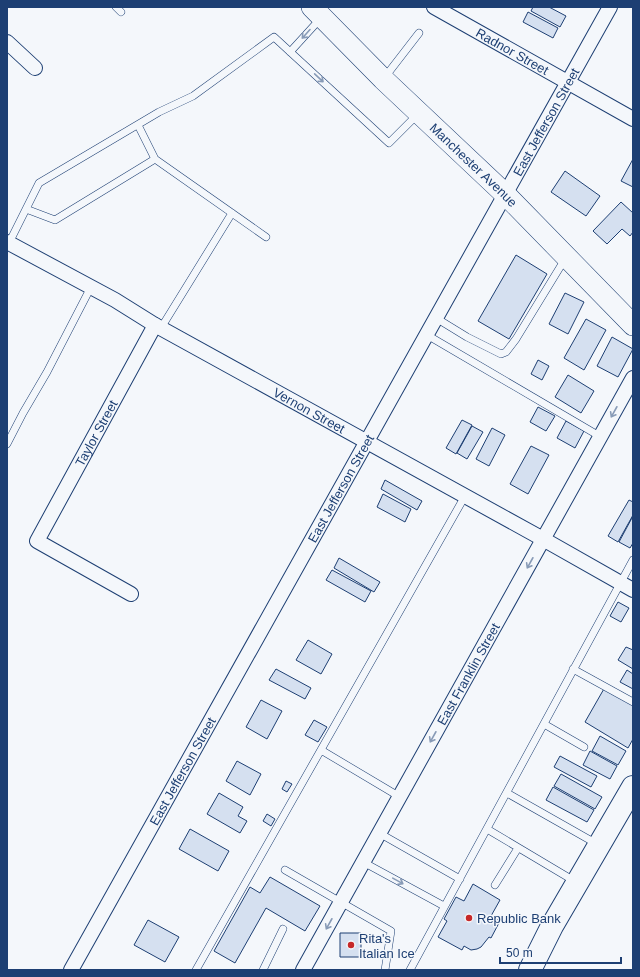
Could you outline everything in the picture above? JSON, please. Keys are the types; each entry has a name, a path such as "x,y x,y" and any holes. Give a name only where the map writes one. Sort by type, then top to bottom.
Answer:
{"main road":[{"path":"530,970 552,926 578,884 633,787"}],"street":[{"name":"Radnor Street","path":"434,7 633,119"},
{"name":"East Jefferson Street","path":"71,970 610,7"},
{"name":"Manchester Avenue","path":"316,12 383,79 505,194 633,325"},
{"path":"7,42 35,68"},
{"name":"Vernon Street","path":"8,244 115,300 158,327 633,590"},
{"name":"Taylor Street","path":"131,594 37,541 158,327"},
{"name":"East Franklin Street","path":"303,970 633,378"}],"lane":[{"path":"290,52 316,12"},
{"path":"383,79 419,33"},
{"path":"8,244 39,183 159,112 193,96 274,37 389,143 419,113"},
{"path":"138,125 155,159 266,237"},
{"path":"26,209 55,220 155,159"},
{"path":"158,327 232,213"},
{"path":"436,318 467,337 501,354 506,352 566,257"},
{"path":"7,444 47,372 91,287"},
{"path":"427,335 600,436"},
{"path":"196,970 465,496"},
{"path":"410,970 633,560"},
{"path":"573,669 633,702"},
{"path":"544,724 584,747"},
{"path":"321,750 400,797"},
{"path":"507,793 600,846"},
{"path":"487,829 578,884"},
{"path":"379,833 460,879"},
{"path":"495,885 518,848"},
{"path":"364,862 444,906"},
{"path":"285,870 391,931 385,970"},
{"path":"263,970 283,929"}],"building":[{"path":"533,7 549,7 566,16 560,27 531,11"},
{"path":"528,12 558,28 553,38 523,22"},
{"path":"633,159 633,187 621,181"},
{"path":"565,171 600,196 586,216 551,192"},
{"path":"621,202 633,213 633,232 630,236 622,229 607,244 593,231"},
{"path":"516,255 547,274 509,339 478,321"},
{"path":"565,293 584,302 568,334 549,324"},
{"path":"586,319 606,330 584,370 564,358"},
{"path":"612,337 633,349 618,377 597,366"},
{"path":"538,360 549,366 542,380 531,374"},
{"path":"568,375 594,391 581,413 555,397"},
{"path":"538,407 555,416 546,431 530,422"},
{"path":"462,420 472,425 456,454 446,448"},
{"path":"566,421 584,431 575,448 557,438"},
{"path":"472,426 483,432 467,459 457,453"},
{"path":"492,428 505,435 489,466 476,459"},
{"path":"531,446 549,455 528,494 510,484"},
{"path":"385,480 422,501 417,510 381,489"},
{"path":"383,494 411,509 405,522 377,507"},
{"path":"629,500 633,502 633,515 618,542 608,536"},
{"path":"633,516 633,543 630,548 619,542"},
{"path":"339,558 380,582 374,592 334,568"},
{"path":"332,570 371,591 365,602 326,580"},
{"path":"618,602 629,608 621,622 610,616"},
{"path":"308,640 332,654 321,674 296,660"},
{"path":"626,647 633,650 633,669 618,660"},
{"path":"276,669 311,688 305,699 269,680"},
{"path":"627,670 633,674 633,689 620,682"},
{"path":"605,687 633,704 633,739 628,748 585,722"},
{"path":"261,700 282,711 267,739 246,727"},
{"path":"314,720 327,727 318,742 305,735"},
{"path":"600,736 626,751 618,765 592,751"},
{"path":"590,751 617,766 610,779 583,765"},
{"path":"560,756 597,776 591,787 554,767"},
{"path":"237,761 261,774 250,795 226,781"},
{"path":"561,774 602,797 595,809 554,786"},
{"path":"286,781 292,784 287,792 282,789"},
{"path":"553,787 594,810 587,822 546,800"},
{"path":"219,793 243,807 238,816 247,821 240,833 207,814"},
{"path":"267,814 275,819 271,826 263,821"},
{"path":"190,829 229,851 218,871 179,849"},
{"path":"270,877 320,906 305,931 266,908 235,963 214,951 250,887 260,893"},
{"name":"Republic Bank","path":"473,884 500,900 491,916 500,921 491,938 489,937 481,947 471,950 464,946 462,950 438,937 447,921 444,919 456,897 464,901"},
{"path":"148,920 179,937 165,962 134,945"},
{"name":"Rita's Italian Ice","path":"340,933 361,933 361,957 340,957"}],"place":[{"name":"Republic Bank","path":"469,918"},
{"name":"Rita's Italian Ice","path":"351,945"}]}
